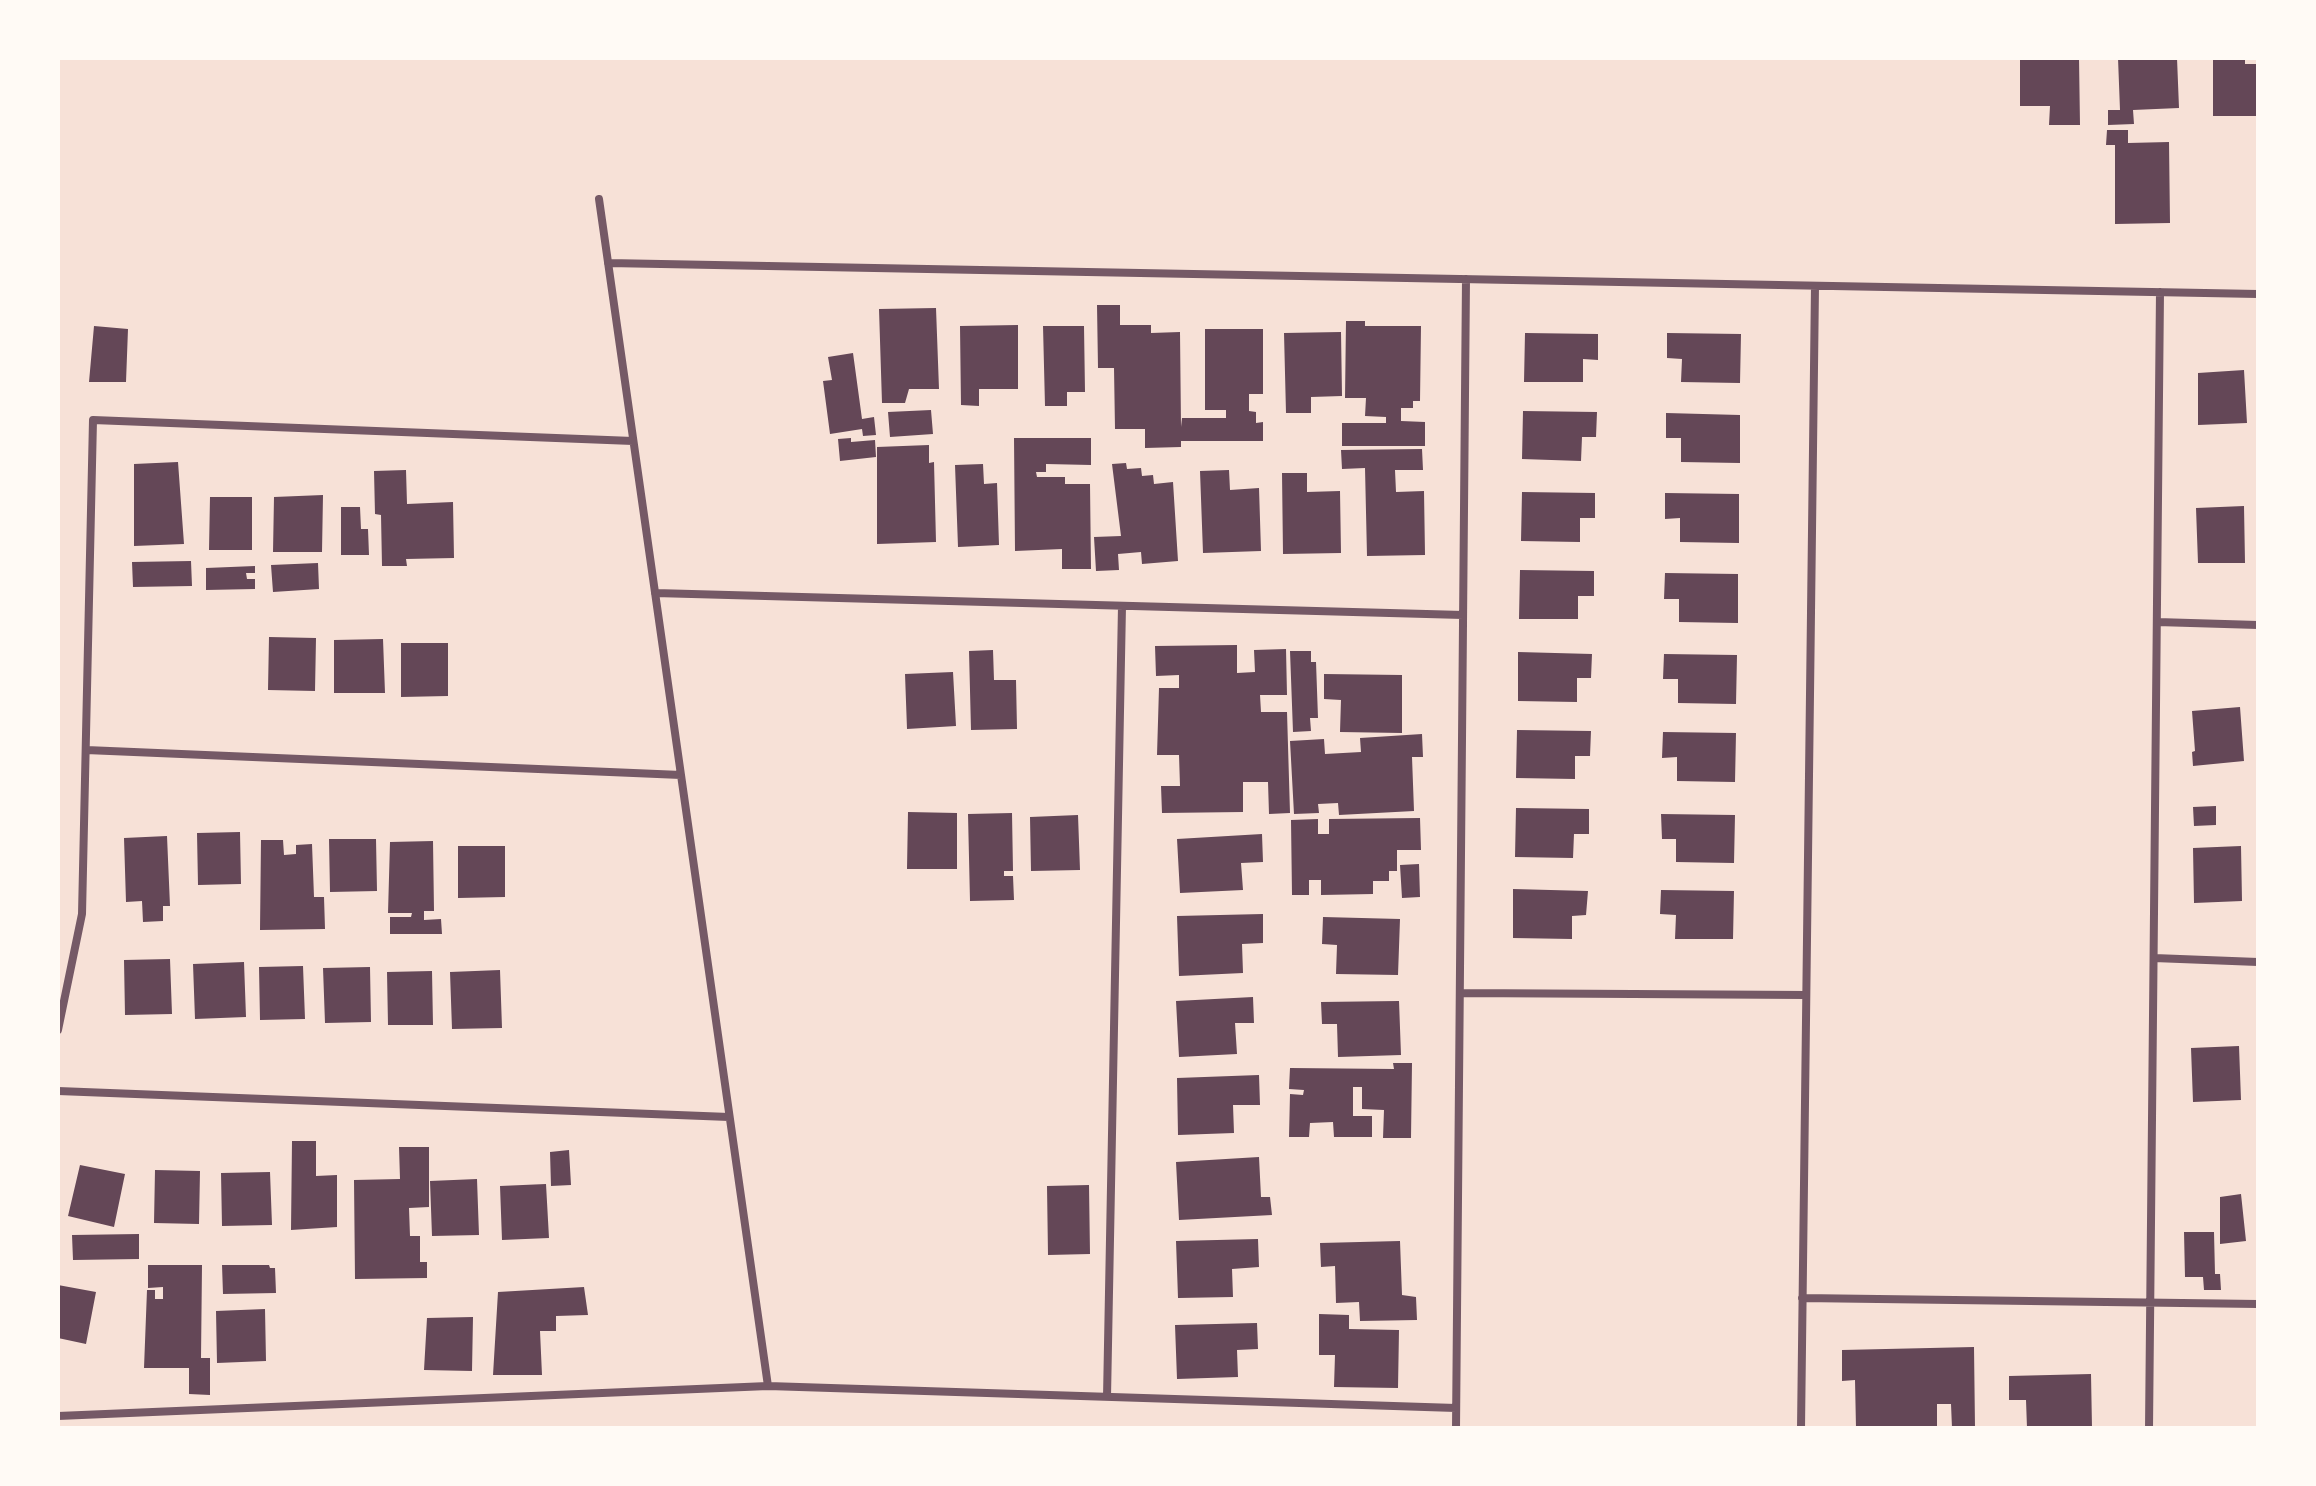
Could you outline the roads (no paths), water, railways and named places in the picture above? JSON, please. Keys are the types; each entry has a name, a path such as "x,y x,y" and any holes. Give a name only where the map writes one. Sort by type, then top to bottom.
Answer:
{"street":[{"path":"599,199 768,1386"},
{"path":"608,263 2258,294"},
{"path":"1456,1428 1466,279"},
{"path":"1801,1428 1815,286"},
{"path":"2149,1428 2160,292"},
{"path":"58,1030 82,914 93,420 633,441"},
{"path":"655,593 1463,615"},
{"path":"1107,1397 1122,606"},
{"path":"2157,622 2258,625"},
{"path":"86,750 681,775"},
{"path":"2154,958 2258,962"},
{"path":"1460,993 1806,995"},
{"path":"58,1091 729,1117"},
{"path":"1802,1298 2258,1304"},
{"path":"58,1416 768,1386 1456,1408"}]}
